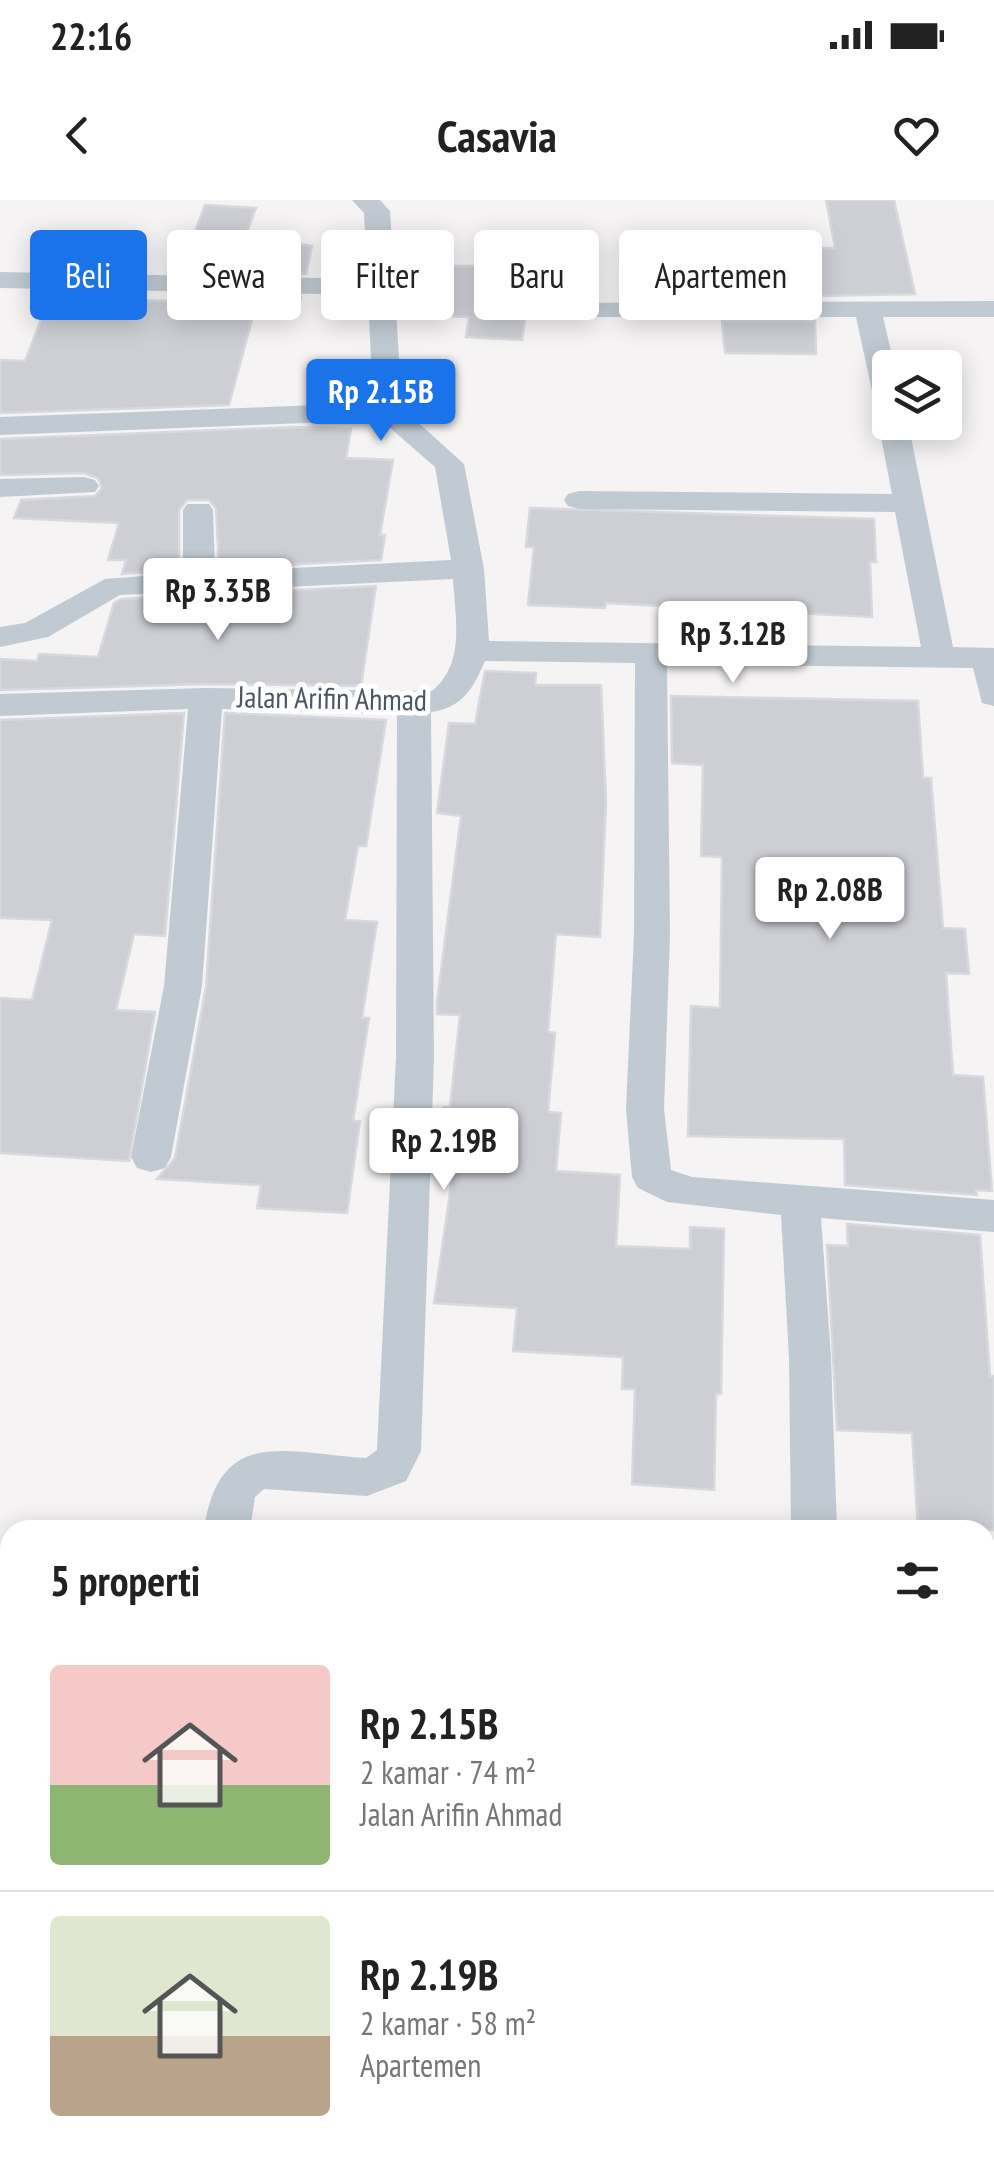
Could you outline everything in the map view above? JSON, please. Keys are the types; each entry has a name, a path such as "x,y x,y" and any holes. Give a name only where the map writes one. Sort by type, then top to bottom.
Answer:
{"street":[{"path":"365,200 377,211 378,230"},
{"path":"0,280 321,286"},
{"path":"599,309 994,309"},
{"path":"868,310 877,350"},
{"path":"383,320 388,411"},
{"path":"0,426 388,411 449,464 468,569 473,650 991,658 994,696"},
{"path":"897,440 939,656"},
{"path":"0,488 84,486"},
{"path":"579,500 910,503"},
{"path":"198,510 199,581"},
{"path":"0,637 49,628 104,590 199,581 468,569"},
{"name":"Jalan Arifin Ahmad","path":"0,704 206,698 414,704 442,700 454,690 473,650"},
{"path":"651,654 652,934 645,1070 650,1170 667,1187 692,1192 994,1216"},
{"path":"151,1156 183,986 206,698"},
{"path":"228,1520 232,1493 239,1478 246,1474 260,1470 367,1477 390,1468 398,1450 415,1057 414,704"},
{"path":"800,1198 810,1357 814,1520"}],"building":[{"path":"826,200 894,200 915,294 822,296 822,248 835,248"},
{"path":"205,205 256,208 248,230 196,230"},
{"path":"301,244 312,246 306,274 301,274"},
{"path":"454,266 474,266 474,320 525,320 522,340 466,337 469,317 454,316"},
{"path":"147,300 167,301 167,320 252,320 229,405 0,413 0,360 25,361 41,320 147,320"},
{"path":"722,321 815,321 816,354 725,353"},
{"path":"295,427 351,429 346,458 393,460 380,535 385,535 381,560 219,568 216,508 209,500 187,500 179,510 179,570 122,574 126,560 108,560 119,523 14,518 21,500 95,496 102,488 98,478 84,473 0,475 0,439"},
{"path":"530,508 874,519 876,562 870,562 872,617 606,603 605,608 528,605 534,547 526,547"},
{"path":"376,586 361,686 206,684 0,690 0,659 37,661 39,654 98,657 114,603 121,599"},
{"path":"485,671 536,673 535,685 601,685 606,801 600,937 556,934 548,1032 555,1033 548,1112 561,1113 556,1171 620,1175 616,1246 690,1249 690,1227 724,1229 721,1394 716,1394 714,1490 632,1484 635,1389 622,1389 623,1357 513,1351 517,1308 434,1303 454,1166 437,1166 444,1107 450,1107 460,1015 437,1014 437,1002 461,816 437,813 449,723 475,724"},
{"path":"671,696 918,701 923,778 931,778 943,928 965,929 969,974 946,973 953,1075 983,1077 992,1191 976,1190 977,1195 845,1185 844,1139 688,1136 691,1006 720,1008 722,857 701,856 703,765 672,763"},
{"path":"184,713 165,936 134,934 116,1010 155,1012 129,1161 0,1153 0,998 32,1000 52,920 0,918 0,720"},
{"path":"225,713 386,720 366,846 358,846 345,920 377,922 362,1018 369,1018 353,1121 360,1121 347,1213 257,1208 261,1185 157,1179 175,1158 206,987"},
{"path":"847,1224 980,1235 990,1376 994,1376 994,1520 917,1520 912,1433 837,1430 827,1245 848,1246"}]}
